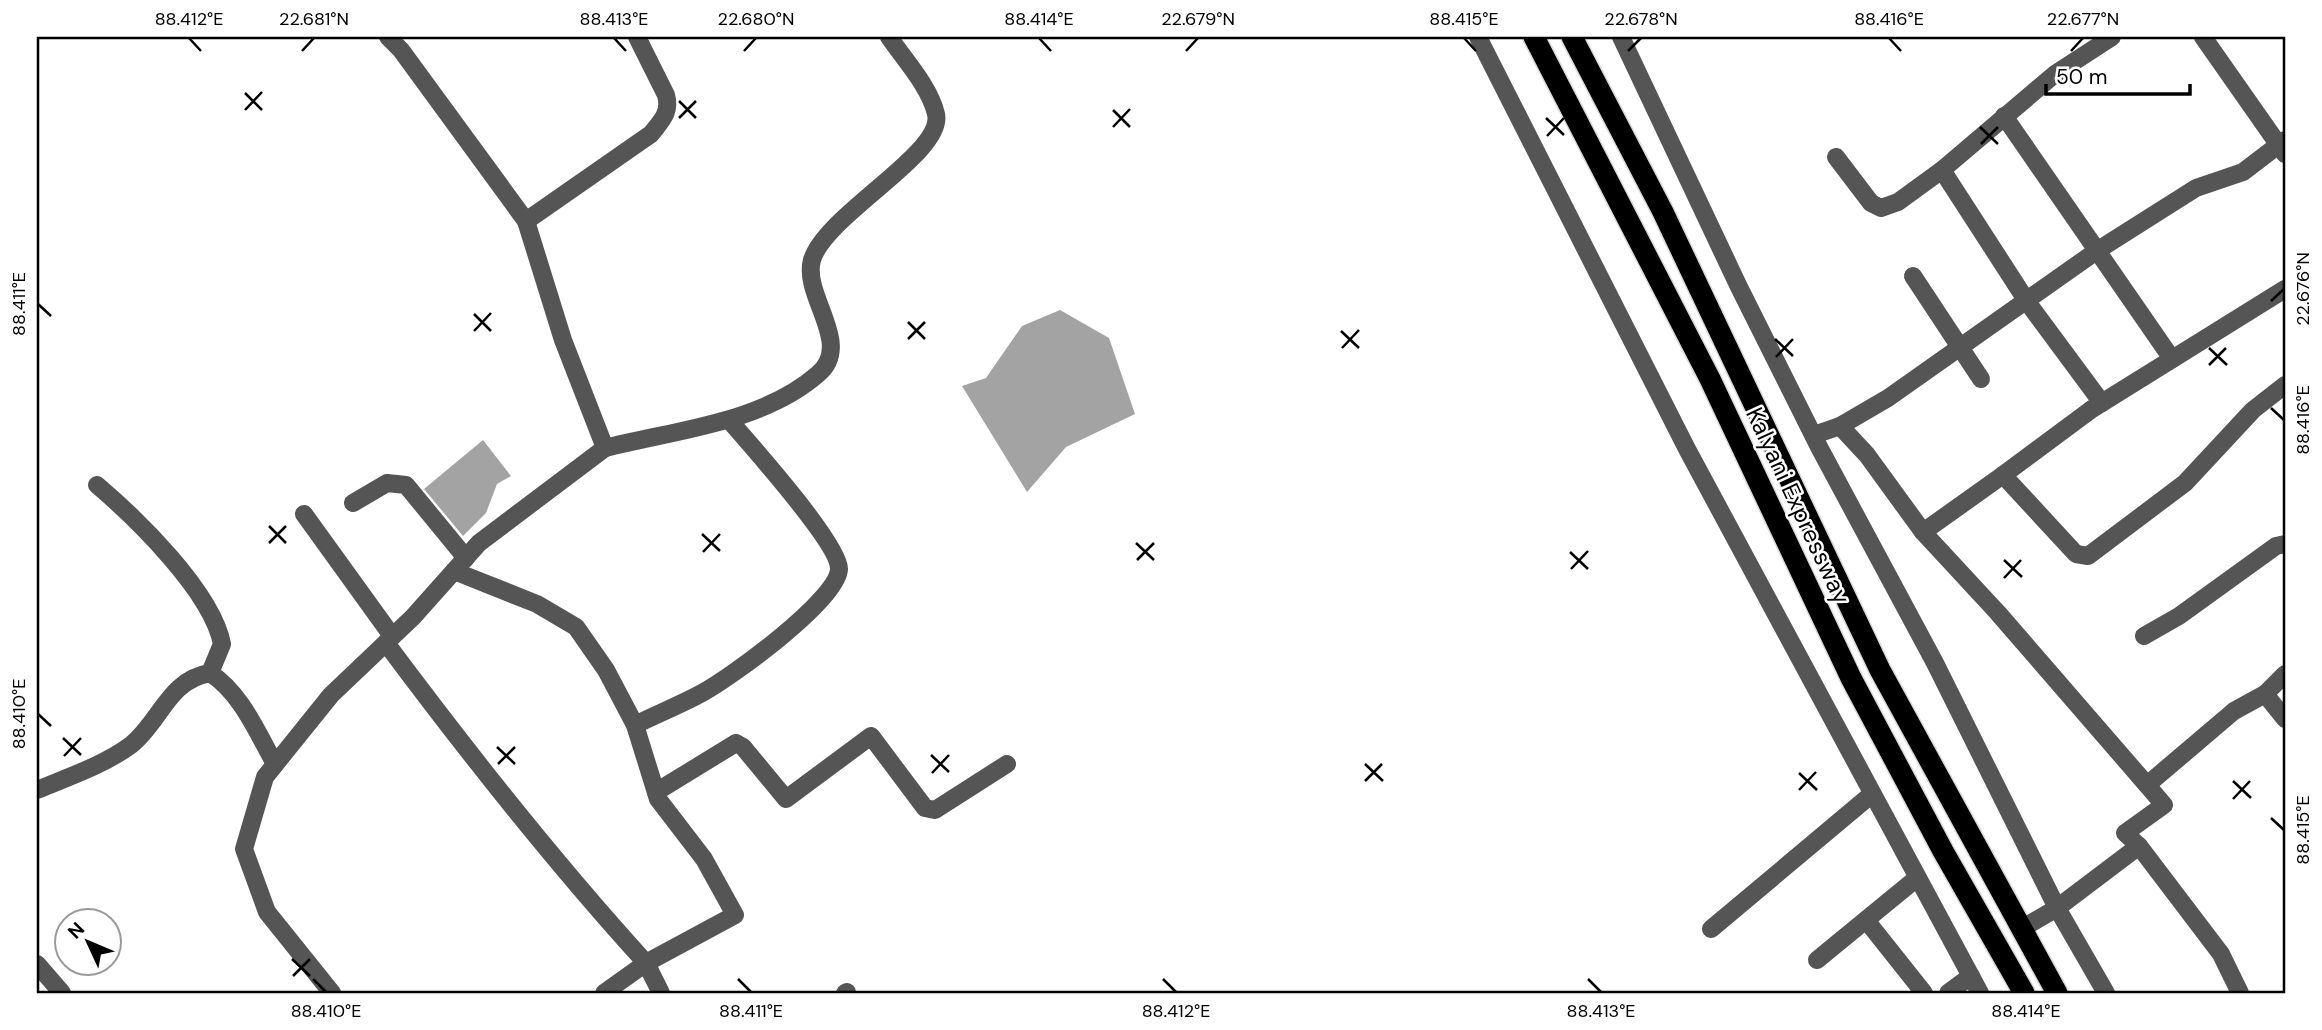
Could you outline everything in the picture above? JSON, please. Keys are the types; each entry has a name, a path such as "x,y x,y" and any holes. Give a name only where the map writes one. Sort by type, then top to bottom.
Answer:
{"highway":[{"name":"Kalyani Expressway","path":"1534,37 1710,379 1851,678 1942,850 2024,993"},
{"name":"Kalyani Expressway","path":"1572,37 1664,212 1880,670 2057,993"}],"street":[{"path":"388,37 401,50 526,221 563,341 605,448"},
{"path":"526,221 651,134 665,116 669,106 666,95 637,37"},
{"path":"332,993 267,912 244,849 265,777 331,695 386,643 479,543 605,448 729,420 769,405 799,389 829,363 831,353 826,325 810,279 812,259 819,246 853,210 926,145 935,130 936,115 889,37"},
{"path":"1478,37 1687,449 1980,993"},
{"path":"1621,37 1738,285 1814,435 1935,663 2057,908 2106,993"},
{"path":"1836,157 1871,203 1881,208 1898,202 1942,170 2055,74 2112,37"},
{"path":"1814,435 1840,426 1888,398 2028,303 2098,250 2196,188 2243,172 2283,146 2203,37"},
{"path":"2004,116 2172,359"},
{"path":"1942,170 2028,303 2102,403"},
{"path":"1913,276 1981,379"},
{"path":"1923,532 2102,403 2285,289"},
{"path":"2003,475 2076,554 2085,557 2185,483 2253,411 2285,385"},
{"path":"635,725 703,693 743,668 805,615 835,583 839,570 831,545 771,468 729,420"},
{"path":"1840,426 1867,455 1923,532 2007,622 2164,805 2125,833 2139,846 2221,954 2240,993"},
{"path":"354,503 387,483 405,485 416,493 460,564 576,627 606,670 635,725 656,792 704,859 735,915 646,963 604,993"},
{"path":"37,790 107,760 131,745 148,729 169,697 183,682 210,673 222,644 208,611 182,571 126,509 97,485"},
{"path":"304,514 392,636 386,643"},
{"path":"2144,636 2179,616 2276,545 2285,544"},
{"path":"386,643 510,804 646,963 661,993"},
{"path":"210,673 224,682 239,701 275,764"},
{"path":"2147,785 2234,711 2265,694 2285,674"},
{"path":"2265,694 2285,719"},
{"path":"656,792 736,743 743,747 786,799 871,736 925,808 935,810 1007,764"},
{"path":"1711,929 1872,794"},
{"path":"2021,929 2057,908 2139,846"},
{"path":"1817,960 1917,878"},
{"path":"1866,920 1924,993"},
{"path":"37,964 62,993"},
{"path":"1948,993 1971,976"}],"shaded area":[{"path":"1060,310 1109,338 1135,414 1066,447 1027,492 962,386 986,378 1022,326"},
{"path":"483,440 511,476 497,484 486,513 463,536 424,489"}]}
